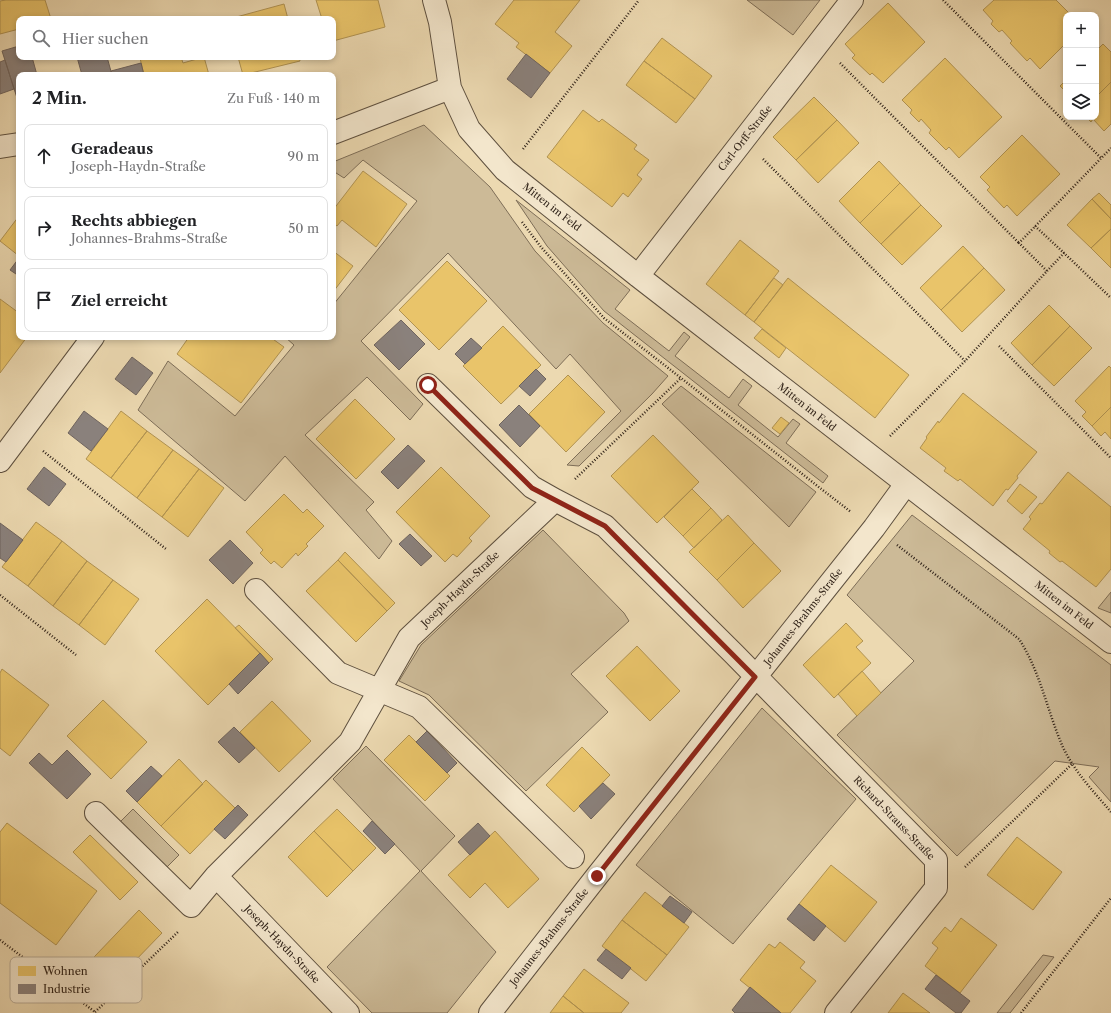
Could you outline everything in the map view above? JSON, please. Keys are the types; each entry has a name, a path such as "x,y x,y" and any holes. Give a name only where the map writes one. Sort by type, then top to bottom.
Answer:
{"street":[{"name":"Mitten im Feld","path":"434,0 440,22 450,88 469,128 505,170 638,276 1111,642"},
{"name":"Carl-Orff-Straße","path":"638,276 852,0"},
{"path":"336,132 450,88"},
{"path":"0,147 16,144"},
{"path":"0,461 90,340"},
{"path":"428,385 532,488 605,526 755,677"},
{"name":"Johannes-Brahms-Straße","path":"490,1013 874,528 906,484"},
{"name":"Joseph-Haydn-Straße","path":"191,906 216,876 350,742 409,638 555,500"},
{"path":"256,590 338,673 419,707 573,857"},
{"name":"Richard-Strauss-Straße","path":"755,677 936,860 936,888"},
{"path":"96,813 191,906"},
{"name":"Joseph-Haydn-Straße","path":"216,876 348,1013"},
{"path":"836,1013 936,888"}],"path":[{"path":"505,170 551,114 639,0"},
{"path":"943,0 1101,158"},
{"path":"820,43 1047,271"},
{"path":"744,140 965,361"},
{"path":"1019,243 1111,148"},
{"path":"517,216 540,247 604,318 820,488 1019,639 1029,654 1062,745 1072,764 1111,812"},
{"path":"1035,226 1111,298"},
{"path":"873,458 888,439 965,361 1064,253"},
{"path":"999,346 1111,458"},
{"path":"555,500 681,378"},
{"path":"21,433 166,550"},
{"path":"0,595 76,655"},
{"path":"936,888 969,864 1072,764"},
{"path":"1021,1013 1111,898"},
{"path":"142,967 185,925 191,906"},
{"path":"0,940 22,957"},
{"path":"82,1003 95,1013 105,1003"}],"shaded area":[{"path":"747,0 820,0 793,35"},
{"path":"424,125 490,187 535,251 603,323 668,376 652,394 579,466 567,465 621,411 570,354 556,369 448,253 361,341 423,404 410,420 367,377 305,435 374,502 366,510 392,541 379,559 285,456 245,501 138,410 168,361 235,416 294,345 288,340 336,340 336,301 417,201 363,160 344,178 336,173 336,161"},
{"path":"516,200 630,290 615,309 669,351 684,332 690,337 675,356 729,398 743,379 752,386 738,405 778,437 793,419 800,424 786,443 828,476 823,483 604,311 547,246"},
{"path":"681,386 816,492 789,527 662,404"},
{"path":"912,515 1111,665 1111,802 1089,777 1099,767 1055,761 957,856 837,735 914,661 847,595"},
{"path":"543,530 624,613 629,621 571,674 608,712 526,791 429,695 399,681 421,645"},
{"path":"1111,592 1111,613 1098,608"},
{"path":"762,708 856,799 733,944 636,865"},
{"path":"366,746 455,836 421,871 496,952 447,1013 372,1013 327,967 420,871 333,779"},
{"path":"133,809 179,855 166,868 120,822"},
{"path":"1043,955 1054,957 1010,1013 997,1013"}],"building: Wohnen":[{"path":"45,0 50,16 16,16 16,30 0,34 0,1"},
{"path":"316,0 378,0 385,27 336,40 336,16 321,16"},
{"path":"514,0 580,0 555,32 572,46 550,73 516,47 519,43 495,24"},
{"path":"994,0 1056,0 1068,12 1063,12 1063,46 1040,69 1030,58 1027,61 1010,43 1012,41 1002,30 999,32 991,24 993,21 983,10"},
{"path":"888,3 925,42 883,83 872,73 870,75 852,58 855,55 845,44"},
{"path":"284,4 287,16 240,16"},
{"path":"662,38 712,76 695,99 644,61"},
{"path":"1103,44 1111,52 1111,82 1099,94 1099,84 1099,48"},
{"path":"945,58 1002,117 959,158 949,147 946,150 929,133 931,130 921,119 919,122 910,113 912,110 902,100"},
{"path":"140,60 182,60 183,63 194,60 205,60 208,72 143,72"},
{"path":"239,60 300,61 255,72 242,72"},
{"path":"644,61 695,99 676,123 626,85"},
{"path":"1111,82 1111,124 1104,131 1094,120 1099,120 1099,94"},
{"path":"814,97 837,120 796,160 773,137"},
{"path":"583,110 599,122 602,119 637,145 634,149 649,160 637,175 642,179 628,197 623,193 612,207 547,157"},
{"path":"837,120 859,143 818,183 796,160"},
{"path":"1022,135 1060,174 1017,216 1007,205 1004,208 987,190 990,187 980,177"},
{"path":"879,161 900,183 860,223 839,201"},
{"path":"363,171 407,204 376,247 342,220 337,226 336,225 336,206"},
{"path":"900,183 921,205 881,244 860,223"},
{"path":"1099,193 1111,205 1111,219 1092,199"},
{"path":"1092,199 1111,219 1111,229 1091,248 1067,225"},
{"path":"921,205 942,226 902,265 881,244"},
{"path":"16,220 16,254 0,241"},
{"path":"1111,229 1111,268 1091,248"},
{"path":"740,240 779,271 745,315 706,284"},
{"path":"963,246 984,268 941,310 920,288"},
{"path":"336,253 353,266 336,288"},
{"path":"447,261 487,301 439,350 399,310"},
{"path":"984,268 1005,290 962,332 941,310"},
{"path":"774,278 783,285 754,322 745,315"},
{"path":"788,278 909,375 875,418 754,322"},
{"path":"0,299 16,311 16,340 25,340 0,373"},
{"path":"1049,305 1070,326 1032,365 1011,343"},
{"path":"503,326 541,365 501,404 463,366"},
{"path":"1070,326 1092,348 1054,386 1032,365"},
{"path":"762,329 786,348 779,358 754,338"},
{"path":"187,340 274,340 284,347 241,403 177,354"},
{"path":"1109,366 1111,368 1111,407 1092,426 1082,416 1086,412 1075,401"},
{"path":"568,375 605,412 566,452 529,414"},
{"path":"963,393 1037,452 1017,476 1018,478 1008,490 1006,489 993,506 960,479 958,481 944,471 946,468 920,448 938,421 939,423"},
{"path":"355,399 395,439 356,479 316,439"},
{"path":"1111,407 1111,439 1105,432 1101,436 1092,426"},
{"path":"121,411 147,431 111,478 86,459"},
{"path":"781,417 789,423 780,434 772,428"},
{"path":"147,431 173,450 137,498 111,478"},
{"path":"653,435 699,482 657,523 611,476"},
{"path":"173,450 199,469 162,517 137,498"},
{"path":"441,467 490,516 469,538 472,541 457,557 453,554 445,562 396,512"},
{"path":"199,469 224,488 188,537 162,517"},
{"path":"1068,472 1111,507 1111,569 1096,587 1062,561 1060,562 1049,553 1050,551 1023,529 1031,519 1029,517 1040,503 1042,504"},
{"path":"1020,484 1037,497 1022,514 1007,501"},
{"path":"692,489 711,508 683,536 664,517"},
{"path":"284,494 303,513 307,509 324,526 306,544 308,546 298,556 296,553 282,568 274,561 271,564 260,553 263,550 246,532"},
{"path":"711,508 722,520 694,548 683,536"},
{"path":"728,515 754,543 717,580 689,552"},
{"path":"36,522 62,541 28,586 2,567"},
{"path":"62,541 87,561 53,606 28,586"},
{"path":"754,543 781,571 743,608 717,580"},
{"path":"345,552 395,603 387,611 338,560"},
{"path":"338,560 387,611 356,642 306,591"},
{"path":"87,561 113,580 79,625 53,606"},
{"path":"113,580 139,599 105,645 79,625"},
{"path":"207,599 260,653 208,705 155,651"},
{"path":"846,623 863,641 856,647 871,663 834,698 803,665"},
{"path":"239,625 273,659 269,663 235,628"},
{"path":"637,646 680,691 650,721 606,676"},
{"path":"2,669 49,705 10,756 0,748 0,673"},
{"path":"862,671 881,693 857,716 838,694"},
{"path":"103,700 147,742 111,779 67,736"},
{"path":"272,701 311,741 279,772 240,732"},
{"path":"409,735 450,776 425,801 384,760"},
{"path":"582,747 610,775 574,812 546,785"},
{"path":"179,759 203,784 161,826 137,802"},
{"path":"206,780 235,808 190,854 161,826"},
{"path":"337,809 376,848 353,871 314,831"},
{"path":"7,823 97,891 56,945 0,903 0,832"},
{"path":"314,831 353,871 327,897 288,857"},
{"path":"495,831 539,879 508,908 485,883 470,898 448,875"},
{"path":"90,835 138,882 120,900 73,852"},
{"path":"1017,837 1062,872 1033,910 987,875"},
{"path":"831,865 877,902 845,942 799,904"},
{"path":"645,892 689,927 667,955 622,920"},
{"path":"139,910 162,933 139,957 94,957"},
{"path":"961,918 997,945 960,993 925,966 938,948 932,943 945,927 951,932"},
{"path":"622,920 667,955 646,981 602,946"},
{"path":"780,942 805,962 800,968 816,981 790,1013 781,1013 740,980 769,944 775,948"},
{"path":"584,969 629,1003 621,1013 584,1013 563,996"},
{"path":"903,993 930,1013 888,1013"},
{"path":"563,996 584,1013 550,1013"}],"building: Industrie":[{"path":"16,47 16,60 33,60 36,72 16,72 16,95 2,51"},
{"path":"526,54 550,73 531,98 507,79"},
{"path":"5,60 14,89 0,94 0,62"},
{"path":"78,60 108,60 111,72 81,72"},
{"path":"141,63 143,72 111,72"},
{"path":"16,262 16,274 10,270"},
{"path":"401,320 425,344 399,370 374,345"},
{"path":"471,338 482,348 465,364 455,354"},
{"path":"132,357 153,373 136,395 115,379"},
{"path":"536,369 546,379 530,396 519,386"},
{"path":"519,405 540,426 520,447 499,425"},
{"path":"84,411 108,429 91,451 68,433"},
{"path":"408,445 425,461 398,489 381,472"},
{"path":"44,467 66,484 49,506 27,489"},
{"path":"0,523 23,540 6,562 0,558"},
{"path":"410,534 432,556 421,566 399,544"},
{"path":"230,540 253,563 233,584 209,560"},
{"path":"260,653 269,663 238,694 229,684"},
{"path":"234,727 255,748 239,763 218,742"},
{"path":"427,731 457,763 447,773 416,742"},
{"path":"67,750 91,774 67,799 29,763 39,753 52,765"},
{"path":"151,766 162,776 137,802 126,791"},
{"path":"603,783 615,794 591,819 579,806"},
{"path":"238,805 248,815 225,839 214,829"},
{"path":"372,821 395,844 385,854 363,831"},
{"path":"478,823 490,836 470,855 458,842"},
{"path":"670,896 692,912 684,923 662,906"},
{"path":"799,904 826,926 814,941 787,919"},
{"path":"606,949 631,968 622,979 597,960"},
{"path":"936,975 970,1001 961,1013 956,1013 925,989"},
{"path":"750,987 781,1013 735,1013 732,1010"}],"route":[{"path":"428,385 532,488 605,526 734,654 755,677 597,876"}]}
